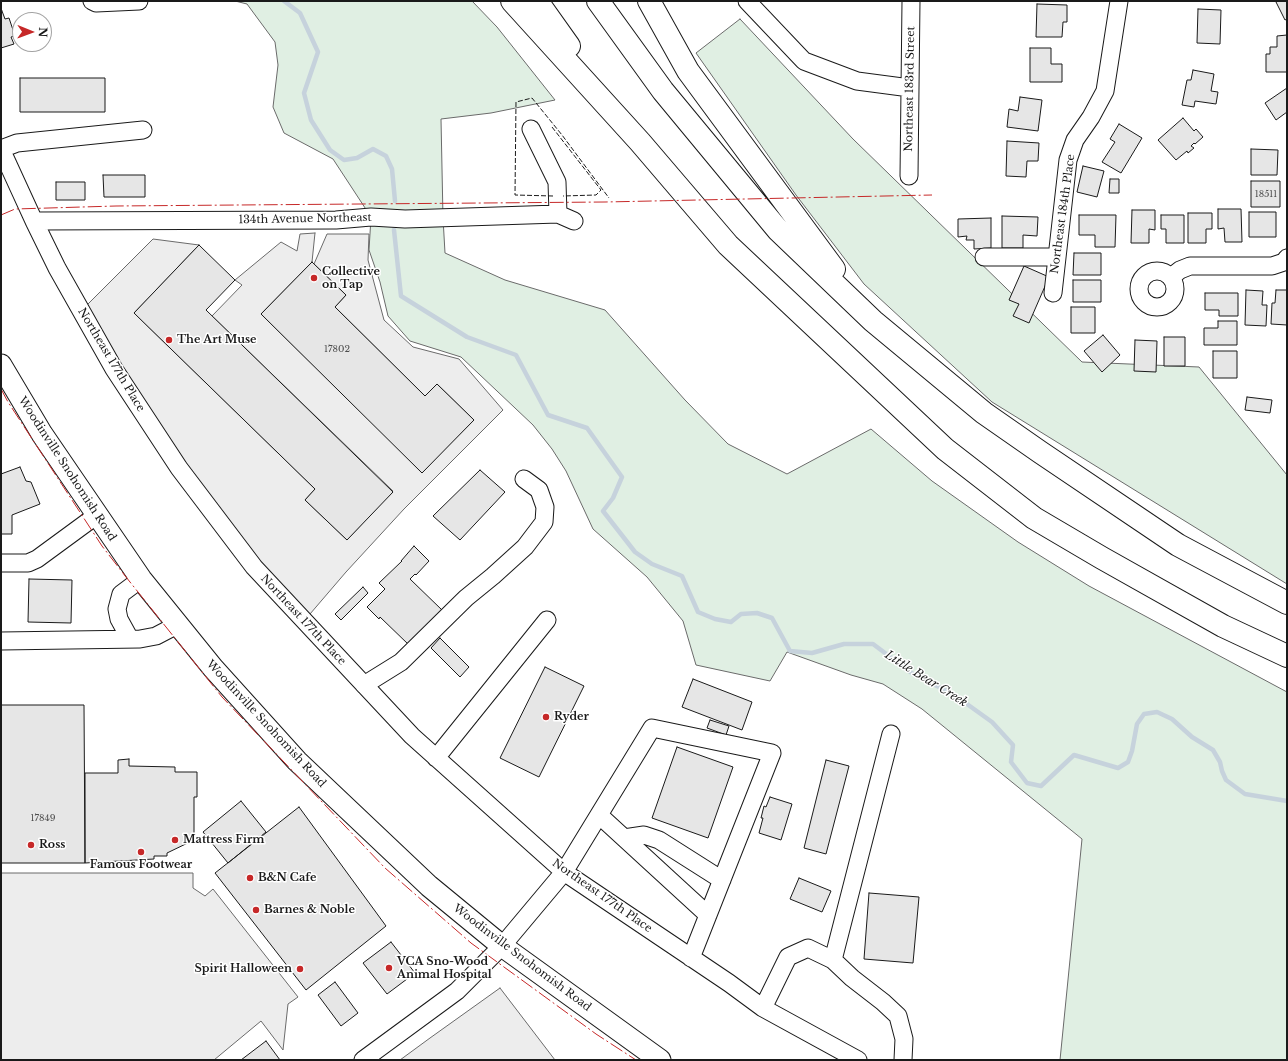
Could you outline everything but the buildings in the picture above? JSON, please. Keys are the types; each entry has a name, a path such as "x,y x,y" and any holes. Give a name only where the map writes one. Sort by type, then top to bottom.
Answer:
{"highway":[{"path":"512,1 640,142 728,245 944,448 1034,518 1223,626 1287,656"},
{"path":"537,1 640,142"},
{"path":"598,1 663,91 778,230 873,321 984,413 1053,461 1178,545 1287,603"},
{"path":"649,1 688,71 873,321"}],"main road":[{"name":"Woodinville Snohomish Road","path":"1,365 42,434 141,578 212,668 298,761 428,886 502,946 660,1060"}],"street":[{"path":"92,1 96,3 139,1"},
{"path":"747,1 804,61 857,81 910,88"},
{"name":"Northeast 183rd Street","path":"909,176 911,1"},
{"name":"Northeast 184th Place","path":"1053,293 1068,160 1075,140 1105,91 1119,1"},
{"path":"531,129 556,182 558,214"},
{"path":"1,149 17,142 143,130"},
{"name":"Northeast 177th Place","path":"1,149 34,221 80,311 110,362 179,468 254,568 364,685 412,736 564,872 729,983 763,1008 858,1060"},
{"name":"134th Avenue Northeast","path":"34,221 336,220 371,217 405,219 558,214 574,221"},
{"path":"984,258 1057,257"},
{"path":"1171,277 1180,270 1190,266 1272,266 1284,262 1287,258"},
{"path":"364,685 401,662 466,598 525,547 544,522 545,507 539,490 524,479"},
{"path":"1,562 28,563 37,559 97,515"},
{"path":"130,639 119,619 117,609 121,594 141,578"},
{"path":"436,758 547,620"},
{"path":"1,641 140,639 156,636 177,625"},
{"path":"363,1060 457,991 502,946 564,872 652,728 772,753 691,958"},
{"path":"833,960 891,734"},
{"path":"599,815 708,915"},
{"path":"624,838 644,835 659,840 722,880"},
{"path":"763,1008 788,957 808,948 833,960 852,978 883,1002 898,1016 904,1039 903,1060"}],"green space":[{"path":"235,1 472,1 497,27 555,100 491,113 441,119 445,253 505,280 605,310 685,400 728,444 787,474 871,429 932,481 1018,542 1089,586 1287,692 1287,1060 1060,1060 1082,839 922,709 883,684 851,675 787,652 770,681 696,665 683,621 647,577 593,529 566,471 552,449 533,425 461,357 410,341 388,316 380,282 369,250 371,217 333,159 284,133 273,107 278,65 275,42 247,4"},
{"path":"740,19 853,139 1082,362 1199,367 1287,475 1287,584 992,402 864,284 796,195 696,53"}],"shaded area":[{"path":"315,233 312,262 261,314 422,472 474,420 437,384 425,396 335,307 346,295 314,264 327,234 369,234 368,260 384,320 413,347 459,359 503,410 404,509 346,572 304,621 254,567 81,311 153,239 199,245 134,313 315,489 305,500 347,540 393,491 212,316 242,285 235,280 281,242 297,251 300,234"},
{"path":"1,873 193,873 193,888 205,896 213,889 298,997 288,1004 283,1050 261,1021 214,1060 1,1060"},
{"path":"500,988 555,1060 400,1060 430,1038"}],"waterway":[{"name":"Little Bear Creek","path":"284,1 300,13 318,52 304,93 311,120 330,150 344,160 357,158 373,149 386,156 392,169 395,201"},
{"name":"Little Bear Creek","path":"394,230 401,296 467,337 516,355 548,415 587,428 622,477 613,498 603,511 635,552 652,564 682,576 698,612 715,619 731,622 741,614 757,613 772,618 790,651 812,653 844,644 873,644 913,674 953,694 992,722 1013,745 1011,762 1027,783 1041,786 1074,755 1118,768 1128,762 1132,751 1137,724 1144,714 1157,712 1172,719 1192,737 1213,750 1220,762 1226,780 1245,794 1287,801"}],"fence":[{"path":"553,196 515,195 516,102 532,98 609,198"},
{"path":"552,127 601,190 596,195 563,196"}],"power":[{"path":"1,215 15,209 116,206 605,202 932,195"},
{"path":"1,389 102,546 222,697 385,868 471,943 596,1034 636,1060"}],"place":[{"name":"Collective on Tap","path":"314,278"},
{"name":"The Art Muse","path":"169,340"},
{"name":"Ryder","path":"546,717"},
{"name":"Mattress Firm","path":"175,840"},
{"name":"Ross","path":"31,845"},
{"name":"Famous Footwear","path":"141,852"},
{"name":"B&N Cafe","path":"250,878"},
{"name":"Barnes & Noble","path":"256,910"},
{"name":"VCA Sno-Wood Animal Hospital","path":"389,968"},
{"name":"Spirit Halloween","path":"300,969"}]}
